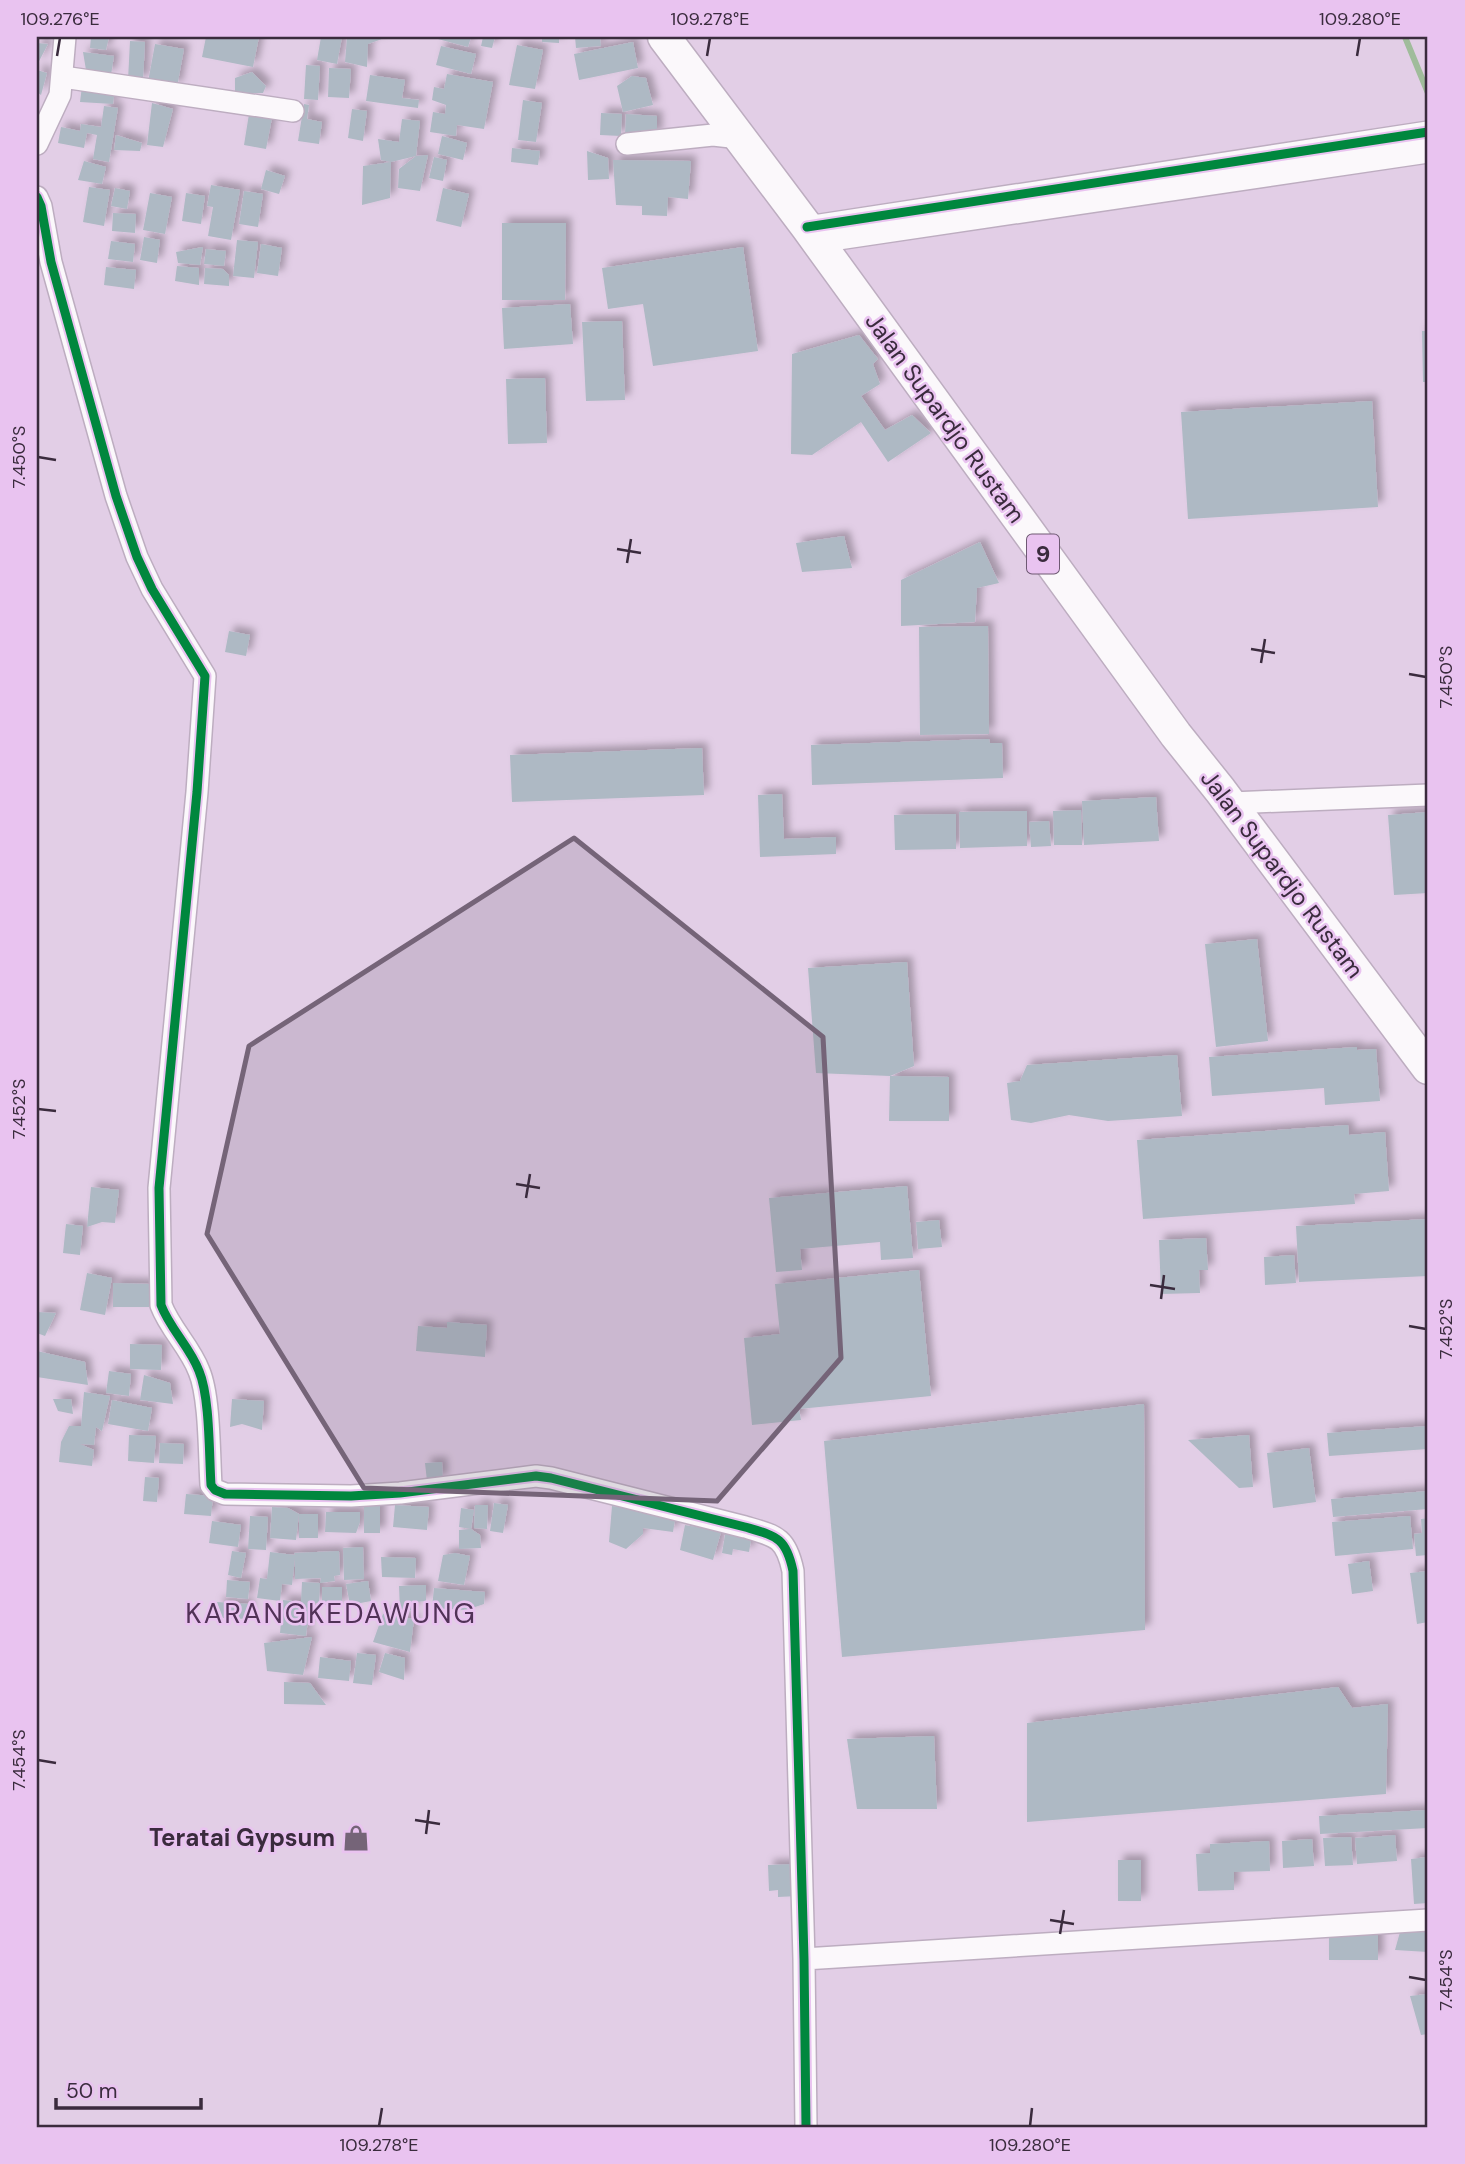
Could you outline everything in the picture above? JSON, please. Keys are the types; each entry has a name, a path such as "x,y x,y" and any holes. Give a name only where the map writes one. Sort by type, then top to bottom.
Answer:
{"highway":[{"name":"Jalan Supardjo Rustam","path":"664,37 812,235 1144,692 1231,803 1428,1068"}],"street":[{"path":"37,144 60,95 65,37"},
{"path":"63,77 293,111"},
{"path":"812,235 1428,132"},
{"path":"626,144 713,135 740,138"},
{"path":"812,235 1428,152"},
{"path":"37,197 66,314 137,557 152,589 205,676 197,792 159,1188 161,1305 166,1320 200,1371 204,1388 211,1485 225,1494 351,1496 400,1493 536,1476 745,1527 771,1534 781,1540 790,1554 793,1571 806,2127"},
{"path":"1231,803 1428,795"},
{"path":"804,1959 1428,1920"}],"highlighted area":[{"path":"574,838 823,1037 841,1358 717,1501 364,1488 207,1234 249,1046"}],"building":[{"path":"91,37 109,37 106,50 90,48"},
{"path":"206,37 259,37 253,67 202,57"},
{"path":"321,37 342,37 337,64 317,60"},
{"path":"347,37 383,37 368,44 367,67 345,62"},
{"path":"438,37 471,37 468,47"},
{"path":"483,37 495,37 492,48 481,46"},
{"path":"542,37 559,37 559,43 542,42"},
{"path":"575,37 600,37 601,46 576,48"},
{"path":"130,41 145,42 143,81 128,80"},
{"path":"633,42 638,68 579,80 574,54"},
{"path":"37,43 48,44 37,65"},
{"path":"155,44 184,49 177,87 148,82"},
{"path":"517,45 543,50 535,89 509,85"},
{"path":"441,46 476,54 471,74 436,65"},
{"path":"83,52 114,56 111,75 86,70"},
{"path":"306,65 320,66 318,100 304,99"},
{"path":"329,68 351,69 349,98 328,97"},
{"path":"37,70 47,73 41,95 37,92"},
{"path":"252,72 266,86 263,93 235,93 235,78"},
{"path":"447,74 493,82 484,129 457,125 456,136 430,132 433,112 445,114 446,105 432,100 434,87 444,89"},
{"path":"370,75 405,80 402,98 419,100 418,108 366,101"},
{"path":"632,76 646,78 653,105 623,112 617,86"},
{"path":"82,86 115,89 113,104 80,102"},
{"path":"523,100 542,103 536,142 518,140"},
{"path":"152,103 173,109 163,147 147,145"},
{"path":"304,104 309,105 307,119 322,122 319,144 298,141"},
{"path":"104,106 118,108 109,162 93,159 97,135 87,133 84,148 58,143 61,127 80,131 81,124 101,127"},
{"path":"352,109 367,111 363,141 348,138"},
{"path":"601,113 622,114 621,136 600,135"},
{"path":"249,114 272,118 266,149 244,145"},
{"path":"626,114 657,116 657,136 625,134"},
{"path":"402,119 420,121 416,156 391,162 381,160 378,139 399,142"},
{"path":"116,135 142,143 140,151 114,150"},
{"path":"442,136 467,143 463,160 438,154"},
{"path":"512,148 540,151 538,165 511,162"},
{"path":"587,151 608,158 609,179 588,180"},
{"path":"428,155 420,191 398,188 399,169 416,156"},
{"path":"434,157 447,160 443,181 429,178"},
{"path":"613,160 691,161 688,199 668,197 667,216 642,215 642,206 616,205"},
{"path":"84,161 106,167 102,184 78,180"},
{"path":"391,162 390,198 362,205 363,166"},
{"path":"266,170 285,176 279,194 261,189"},
{"path":"211,185 240,190 231,240 208,236 213,207 207,206"},
{"path":"89,187 110,190 104,226 83,222"},
{"path":"115,188 130,191 127,209 111,206"},
{"path":"443,188 469,194 461,227 436,221"},
{"path":"244,191 263,194 258,227 239,224"},
{"path":"150,193 172,197 165,234 143,230"},
{"path":"186,193 205,196 201,224 182,221"},
{"path":"113,213 136,214 135,233 112,231"},
{"path":"502,223 566,223 565,300 502,300"},
{"path":"144,237 160,240 157,263 140,260"},
{"path":"237,240 258,242 254,278 233,276"},
{"path":"111,241 135,244 133,262 108,259"},
{"path":"261,244 282,248 278,276 257,273"},
{"path":"203,247 200,265 178,263 176,252"},
{"path":"743,247 758,351 653,366 643,304 608,309 602,268"},
{"path":"206,249 226,251 224,266 204,264"},
{"path":"177,266 199,268 199,285 175,281"},
{"path":"106,267 136,270 134,289 104,285"},
{"path":"205,268 223,269 229,275 229,286 204,284"},
{"path":"570,304 573,344 504,349 502,308"},
{"path":"622,321 625,400 586,401 582,322"},
{"path":"1422,331 1428,331 1428,382 1423,382"},
{"path":"859,335 878,359 873,364 880,384 861,396 885,430 912,415 931,433 888,462 861,422 812,455 791,454 792,354"},
{"path":"545,378 547,443 508,444 506,379"},
{"path":"1372,401 1378,507 1188,519 1181,412"},
{"path":"844,536 852,568 802,572 796,543"},
{"path":"980,542 999,583 977,588 975,622 901,626 901,580"},
{"path":"988,626 989,734 920,735 919,627"},
{"path":"229,631 250,635 246,656 225,652"},
{"path":"989,739 990,743 1002,743 1003,778 812,785 811,745"},
{"path":"702,748 704,795 512,802 510,755"},
{"path":"782,794 784,839 836,837 836,854 760,857 758,795"},
{"path":"1156,797 1159,841 1084,845 1082,801"},
{"path":"1081,810 1082,845 1054,845 1053,811"},
{"path":"1027,811 1027,846 960,848 959,812"},
{"path":"1428,812 1428,893 1394,895 1388,815"},
{"path":"956,814 956,849 895,850 894,815"},
{"path":"1049,821 1051,846 1031,847 1029,822"},
{"path":"1257,939 1268,1041 1216,1047 1205,944"},
{"path":"907,962 914,1066 890,1076 816,1073 808,968"},
{"path":"1357,1047 1357,1050 1376,1049 1380,1101 1325,1105 1324,1088 1212,1096 1209,1057"},
{"path":"1177,1055 1182,1116 1108,1121 1069,1115 1031,1123 1011,1120 1007,1083 1020,1081 1027,1065"},
{"path":"890,1076 949,1077 949,1121 889,1121"},
{"path":"1348,1125 1349,1135 1385,1132 1389,1191 1354,1194 1355,1204 1143,1219 1137,1140"},
{"path":"907,1186 913,1258 881,1260 880,1242 800,1249 802,1270 776,1272 769,1198"},
{"path":"91,1187 119,1190 115,1223 102,1222 87,1227"},
{"path":"1428,1219 1428,1276 1299,1282 1296,1226"},
{"path":"939,1220 942,1247 918,1249 916,1222"},
{"path":"66,1224 83,1226 80,1255 63,1253"},
{"path":"1206,1238 1208,1270 1199,1270 1200,1293 1161,1294 1159,1240"},
{"path":"1294,1255 1296,1283 1265,1285 1264,1257"},
{"path":"919,1270 931,1396 799,1409 801,1420 752,1425 744,1338 780,1334 775,1284"},
{"path":"87,1273 112,1278 105,1315 80,1310"},
{"path":"113,1283 150,1284 149,1307 113,1307"},
{"path":"37,1312 56,1313 45,1336 37,1333"},
{"path":"447,1322 487,1325 485,1357 416,1351 418,1326 447,1328"},
{"path":"130,1344 162,1345 161,1370 130,1369"},
{"path":"37,1351 85,1362 88,1385 37,1377"},
{"path":"109,1371 131,1374 129,1396 106,1393"},
{"path":"144,1375 170,1383 173,1404 140,1400"},
{"path":"84,1392 110,1396 102,1431 96,1427 94,1445 80,1444 94,1450 92,1466 59,1462 61,1442 69,1426 81,1426"},
{"path":"53,1399 71,1399 73,1414 58,1411"},
{"path":"232,1399 264,1401 262,1430 242,1424 230,1427"},
{"path":"112,1400 152,1408 148,1431 108,1424"},
{"path":"1144,1404 1145,1630 842,1657 824,1441"},
{"path":"1428,1426 1428,1449 1329,1456 1327,1433"},
{"path":"129,1435 156,1436 154,1463 128,1461"},
{"path":"1249,1435 1253,1487 1239,1488 1188,1440"},
{"path":"160,1443 184,1444 183,1464 159,1463"},
{"path":"1309,1448 1316,1502 1273,1508 1267,1453"},
{"path":"442,1462 443,1480 427,1481 425,1463"},
{"path":"145,1477 159,1478 157,1502 143,1501"},
{"path":"1428,1491 1428,1509 1333,1517 1331,1499"},
{"path":"186,1494 213,1496 211,1516 184,1514"},
{"path":"494,1503 508,1505 503,1533 490,1531"},
{"path":"364,1504 380,1504 380,1533 364,1533"},
{"path":"395,1505 429,1507 427,1530 393,1527"},
{"path":"475,1505 488,1505 487,1529 474,1528"},
{"path":"612,1506 676,1514 673,1532 643,1528 643,1534 626,1549 609,1542"},
{"path":"272,1507 288,1508 299,1514 296,1540 270,1538"},
{"path":"461,1508 474,1510 471,1529 459,1527"},
{"path":"326,1512 360,1512 356,1533 325,1532"},
{"path":"299,1514 318,1514 318,1538 299,1538"},
{"path":"250,1516 268,1517 266,1550 248,1549"},
{"path":"1410,1516 1413,1549 1335,1556 1332,1522"},
{"path":"1428,1518 1428,1555 1416,1556 1414,1534 1422,1533 1421,1519"},
{"path":"212,1521 241,1525 238,1547 209,1543"},
{"path":"685,1525 721,1532 713,1560 680,1550"},
{"path":"471,1529 480,1535 481,1548 459,1549 459,1530"},
{"path":"726,1529 752,1534 749,1552 733,1549 732,1555 722,1553"},
{"path":"363,1547 364,1579 344,1580 343,1548"},
{"path":"232,1551 246,1553 241,1578 228,1575"},
{"path":"339,1551 340,1575 334,1576 335,1581 320,1583 321,1578 295,1579 295,1558 292,1585 282,1584 280,1601 257,1598 260,1578 267,1579 270,1552 295,1555 294,1553"},
{"path":"455,1553 470,1556 464,1585 438,1581 443,1555"},
{"path":"381,1557 416,1558 415,1578 382,1577"},
{"path":"1369,1561 1373,1591 1352,1594 1348,1564"},
{"path":"1428,1571 1428,1622 1417,1624 1410,1573"},
{"path":"227,1580 250,1582 248,1599 226,1597"},
{"path":"368,1581 371,1601 350,1605 346,1584"},
{"path":"302,1582 320,1583 319,1603 310,1603 306,1636 280,1633 283,1600 301,1602"},
{"path":"426,1585 426,1601 415,1602 413,1610 400,1611 399,1586"},
{"path":"322,1587 342,1587 342,1605 322,1605"},
{"path":"434,1588 485,1592 484,1604 466,1610 432,1608"},
{"path":"217,1602 249,1604 248,1619 223,1618"},
{"path":"383,1614 414,1619 410,1652 373,1642"},
{"path":"312,1637 303,1675 267,1671 264,1643"},
{"path":"357,1653 376,1655 372,1685 353,1683"},
{"path":"385,1653 405,1658 404,1680 379,1672"},
{"path":"320,1657 351,1661 349,1681 318,1678"},
{"path":"284,1682 310,1683 326,1705 284,1704"},
{"path":"1338,1687 1352,1708 1388,1704 1386,1794 1027,1822 1027,1723"},
{"path":"934,1736 937,1809 857,1809 847,1739"},
{"path":"1428,1810 1428,1828 1320,1834 1319,1816"},
{"path":"1395,1835 1397,1861 1357,1864 1355,1838"},
{"path":"1351,1837 1353,1865 1325,1866 1323,1838"},
{"path":"1312,1839 1314,1866 1283,1868 1282,1841"},
{"path":"1269,1841 1270,1871 1234,1872 1234,1890 1198,1891 1196,1854 1210,1853 1210,1844"},
{"path":"1428,1857 1428,1903 1414,1904 1411,1859"},
{"path":"1118,1860 1141,1860 1141,1901 1118,1901"},
{"path":"797,1864 798,1896 778,1897 778,1890 769,1891 768,1865"},
{"path":"1428,1925 1428,1952 1395,1950 1400,1932"},
{"path":"1329,1928 1378,1928 1378,1960 1329,1960"},
{"path":"1428,1994 1428,2034 1421,2035 1410,1996"}],"waterway":[{"path":"1405,37 1428,93"}],"cycle path":[{"path":"807,227 1428,132"},
{"path":"37,197 51,262 116,496 137,557 152,589 205,676 197,792 159,1188 161,1305 191,1354 203,1382 211,1485 225,1494 351,1496 400,1493 536,1476 745,1527 772,1536 783,1545 793,1571 806,2127"}],"place":[{"name":"Teratai Gypsum","path":"356,1838"}],"district":[{"name":"KARANGKEDAWUNG","path":"331,1613"}]}
